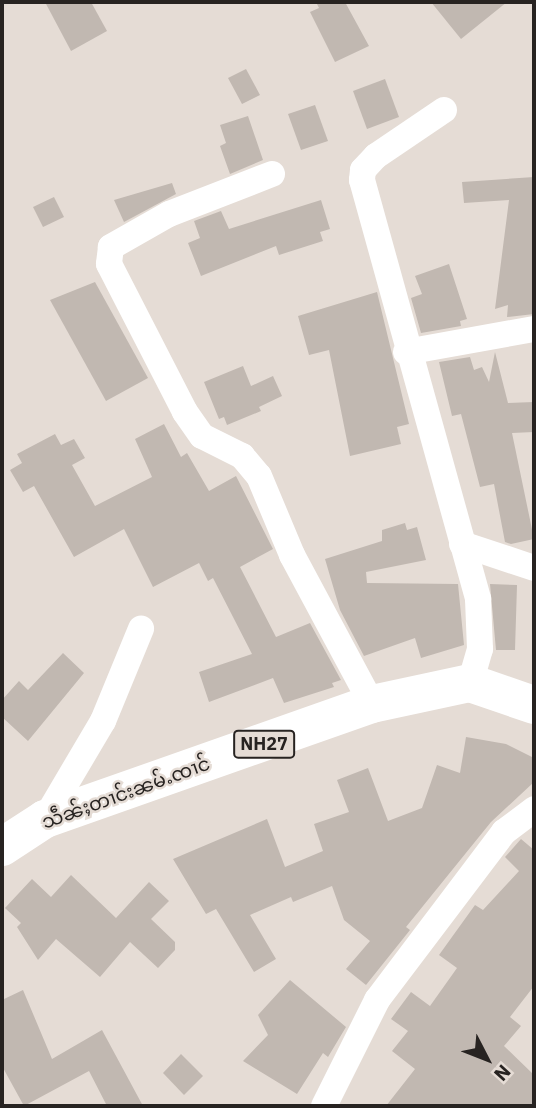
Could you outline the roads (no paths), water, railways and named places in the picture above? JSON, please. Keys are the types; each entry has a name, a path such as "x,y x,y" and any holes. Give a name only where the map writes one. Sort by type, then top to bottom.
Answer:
{"highway":[{"name":"သဵၼ်ႈတၢင်းၼမ်ႉၸၢင်","path":"2,847 45,819 372,704 470,683"},
{"path":"470,683 534,705"}],"street":[{"path":"443,110 376,156 363,170 378,251 478,599 480,649 470,683"},
{"path":"272,174 169,214 111,247 109,264 185,412 202,436 242,456 259,476 292,555 372,704"},
{"path":"406,352 534,329"},
{"path":"462,544 534,568"},
{"path":"45,819 103,722 141,629"},
{"path":"324,1106 377,1000 504,832 534,809"}]}
